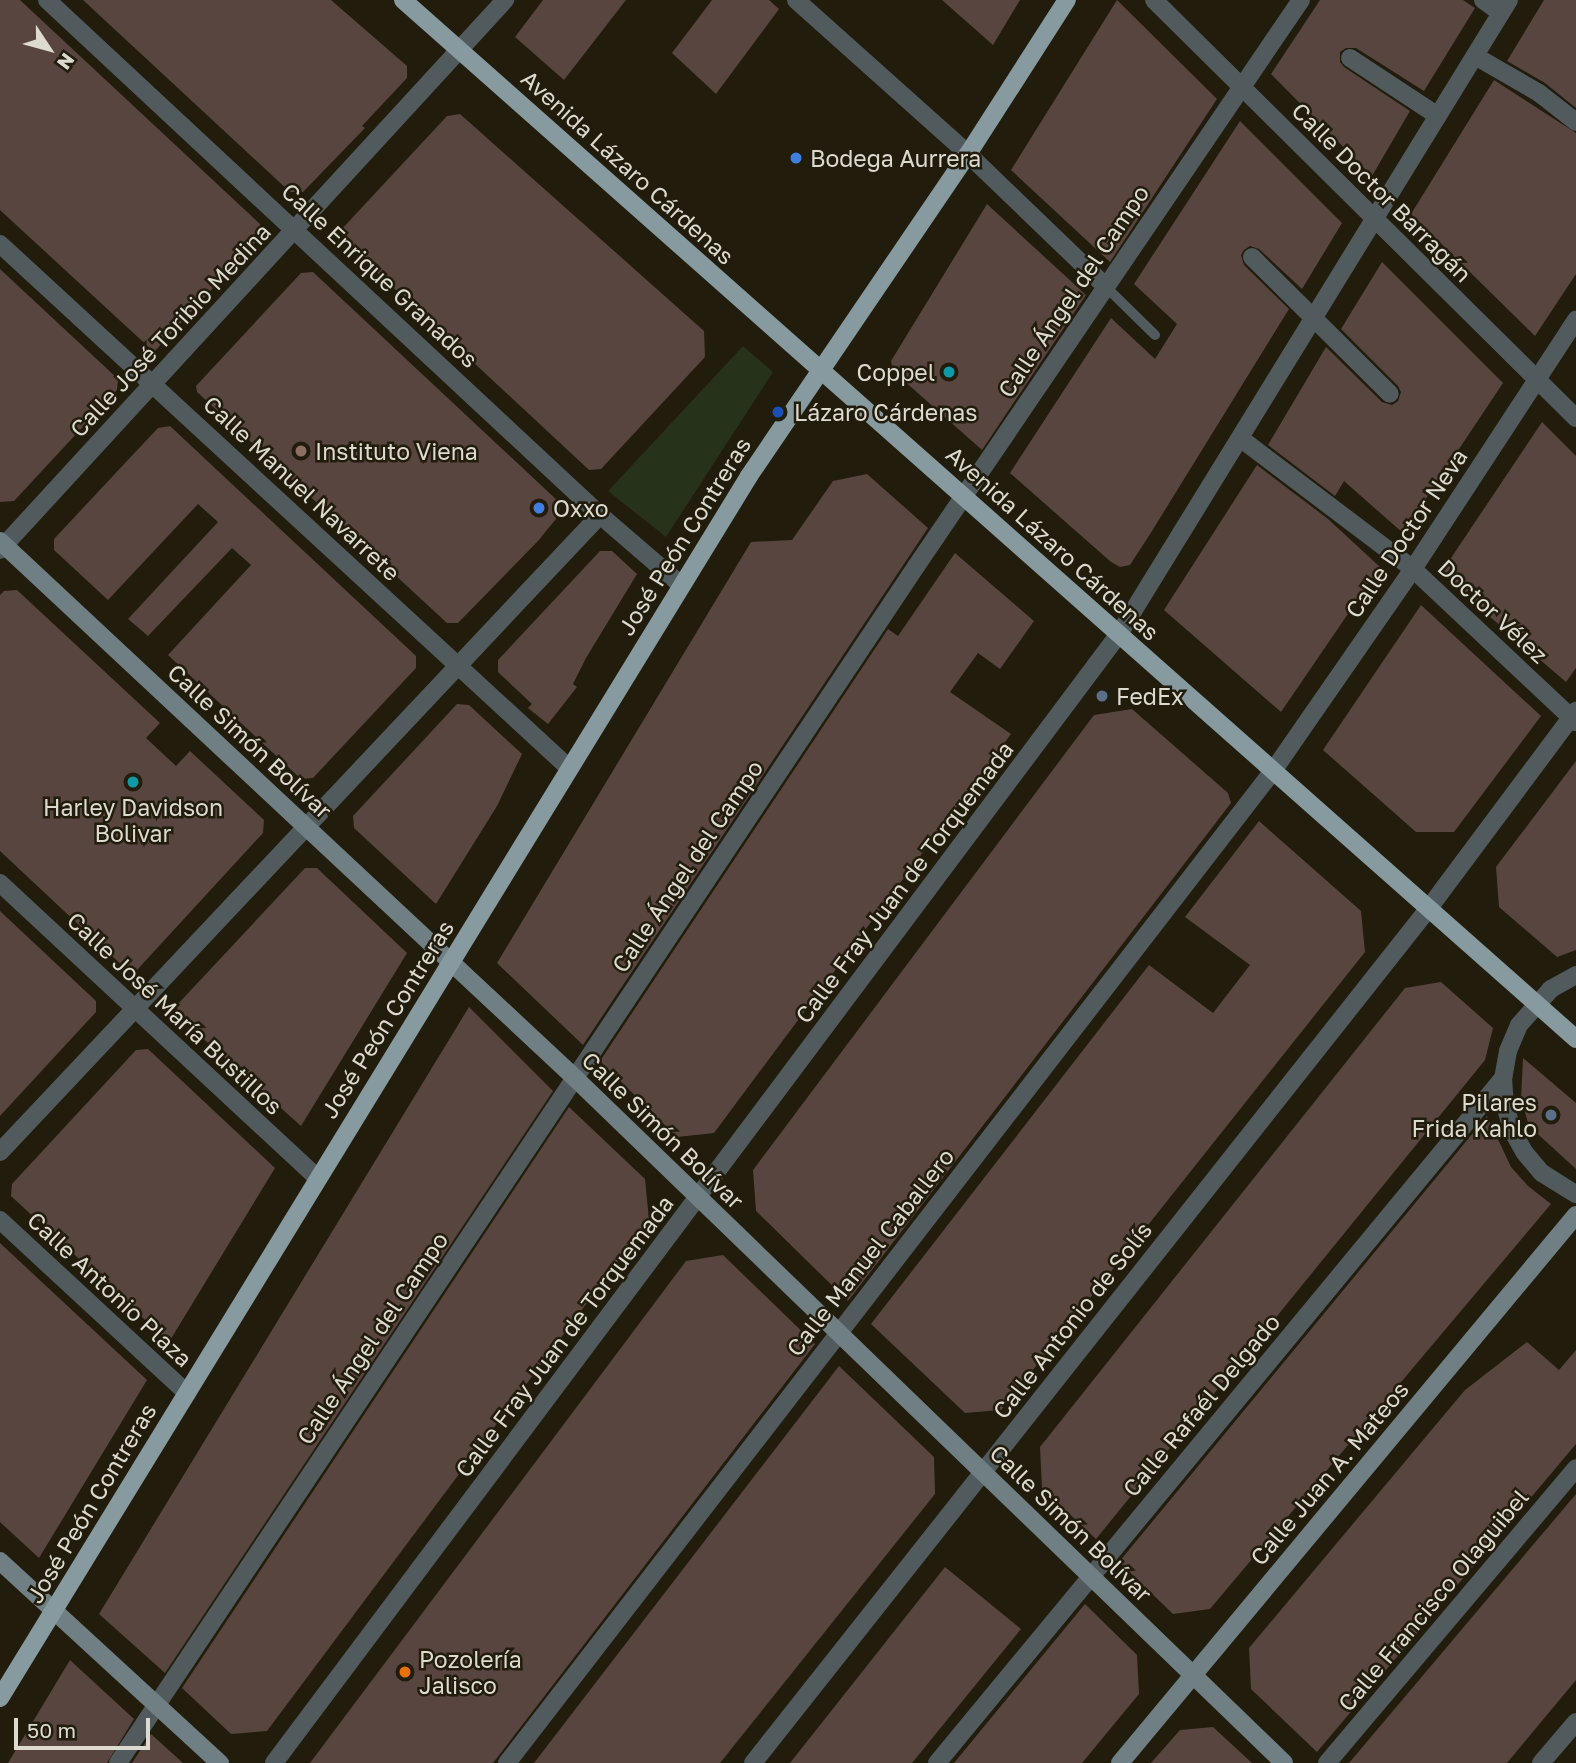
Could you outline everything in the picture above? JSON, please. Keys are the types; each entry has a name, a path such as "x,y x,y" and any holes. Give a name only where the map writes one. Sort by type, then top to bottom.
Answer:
{"main road":[{"name":"Avenida Lázaro Cárdenas","path":"403,0 1576,1039"},
{"name":"José Peón Contreras","path":"0,1698 749,476 968,154 1067,0"}],"street":[{"name":"Calle Enrique Granados","path":"47,0 600,515 681,585"},
{"name":"Calle José Toribio Medina","path":"2,545 296,230 505,0"},
{"path":"796,0 968,154 1105,286"},
{"name":"Calle Doctor Barragán","path":"1154,0 1576,418"},
{"name":"Calle Ángel del Campo","path":"117,1763 1105,286 1301,0"},
{"path":"1483,0 1505,6"},
{"name":"Calle Fray Juan de Torquemada","path":"274,1763 1119,634 1505,6"},
{"path":"1475,56 1539,93 1576,122"},
{"path":"1350,58 1438,116"},
{"name":"Calle Manuel Navarrete","path":"0,244 569,768"},
{"path":"1252,257 1390,394"},
{"name":"Calle Doctor Neva","path":"1272,771 1413,569 1576,320"},
{"name":"Doctor Vélez","path":"1240,438 1413,569 1574,717"},
{"path":"0,1152 600,515"},
{"name":"Calle Simón Bolívar","path":"2,545 575,1078 1284,1763"},
{"name":"Calle Antonio de Solís","path":"753,1763 1429,908 1574,717"},
{"name":"Calle Manuel Caballero","path":"507,1763 1272,771"},
{"name":"Calle José María Bustillos","path":"0,883 318,1178"},
{"path":"1576,975 1551,989 1519,1025 1503,1078 1505,1105 1512,1130 1525,1153 1542,1173 1576,1194"},
{"name":"Calle Rafaél Delgado","path":"937,1763 1503,1078"},
{"name":"Calle Juan A. Mateos","path":"1120,1763 1576,1215"},
{"name":"Calle Antonio Plaza","path":"0,1220 187,1393"},
{"name":"Calle Francisco Olaguibel","path":"1326,1763 1576,1468"},
{"path":"0,1561 220,1763"},
{"path":"1541,1763 1576,1722"}],"lane":[{"path":"1105,286 1156,335"}],"green space":[{"name":"Lázaro Cárdenas","path":"743,346 773,372 666,537 608,491"}],"building":[{"path":"0,0 20,0 260,224 261,236 154,352 0,210"},
{"path":"83,0 331,0 407,66 407,78 362,126 365,128 303,192 290,192"},
{"path":"543,0 626,0 564,80 515,37"},
{"path":"712,0 769,0 779,9 716,94 672,53"},
{"path":"942,0 1020,0 993,45"},
{"path":"1117,0 1217,99 1110,262 1011,170"},
{"path":"1320,0 1463,0 1475,8 1424,91 1356,48 1346,48 1340,52 1340,62 1344,67 1410,111 1372,176 1271,74"},
{"path":"1544,0 1576,0 1576,108 1545,83 1507,61"},
{"path":"1494,80 1576,133 1576,274 1535,336 1411,214"},
{"path":"460,114 704,331 705,357 601,469 589,470 340,238 340,231 447,116"},
{"path":"1240,121 1342,223 1302,289 1259,249 1250,246 1244,250 1241,255 1244,265 1289,309 1130,565 1120,567 1010,473 1111,318 1155,359 1177,324 1134,284"},
{"path":"987,204 1086,295 982,450 893,371 891,361"},
{"path":"1382,262 1503,383 1403,533 1344,481 1335,496 1268,445 1326,347 1382,402 1392,405 1398,401 1401,392 1398,386 1341,329"},
{"path":"0,269 118,379 117,390 14,501 0,502"},
{"path":"313,272 559,502 560,514 538,541 458,623 447,623 197,392 196,386 301,273"},
{"path":"1542,422 1576,456 1576,668 1566,682 1482,610 1443,570"},
{"path":"170,426 416,656 416,668 313,778 301,779 168,655 251,565 232,548 148,636 128,619 218,522 198,504 108,600 54,550 54,539 126,462 158,428"},
{"path":"1257,465 1328,519 1380,567 1281,712 1164,610"},
{"path":"867,474 928,528 583,1045 497,963 751,542 792,540 833,481"},
{"path":"600,551 612,551 637,574 586,658 573,684 577,687 548,724 528,708 532,704 498,672 498,660"},
{"path":"955,553 1034,621 1000,669 978,653 950,692 1011,734 714,1133 677,1137 600,1061 888,629 898,636"},
{"path":"17,590 160,723 146,738 176,766 190,751 264,820 263,833 137,970 127,970 0,851 0,595 4,591"},
{"path":"1421,605 1541,716 1454,832 1416,832 1323,750"},
{"path":"457,704 469,705 522,754 497,806 436,904 354,828 353,816"},
{"path":"1132,709 1228,793 1231,803 848,1301 756,1211 753,1170 1094,715"},
{"path":"1576,761 1576,950 1557,957 1499,907 1496,867"},
{"path":"1259,821 1361,911 1365,952 1001,1410 965,1413 871,1324 1149,965 1213,1013 1250,965 1185,917"},
{"path":"305,868 317,868 407,953 301,1126 178,1016 177,1005"},
{"path":"0,911 96,1001 96,1012 0,1116"},
{"path":"1441,982 1493,1028 1485,1060 1096,1539 1042,1488 1040,1447 1405,988"},
{"path":"469,1007 553,1091 165,1673 99,1614"},
{"path":"148,1049 275,1168 169,1342 11,1196 12,1184 136,1050"},
{"name":"Pilares Frida Kahlo","path":"1523,1058 1576,1103 1576,1169 1529,1126 1521,1099"},
{"path":"569,1107 645,1179 649,1220 267,1731 231,1734 182,1688"},
{"path":"1487,1116 1511,1167 1528,1186 1551,1204 1210,1609 1173,1614 1119,1562"},
{"path":"0,1243 147,1380 39,1558 0,1522"},
{"path":"723,1255 815,1344 493,1763 310,1763 686,1261"},
{"path":"1527,1342 1559,1370 1576,1350 1576,1444 1317,1752 1251,1689 1249,1648 1465,1390"},
{"path":"839,1366 934,1457 935,1494 720,1763 534,1763"},
{"path":"1576,1494 1576,1680 1507,1763 1349,1763"},
{"path":"945,1567 1021,1629 912,1763 790,1763"},
{"path":"1085,1604 1137,1655 1139,1694 1082,1763 954,1763"},
{"path":"70,1660 134,1719 107,1763 8,1763"},
{"path":"1213,1727 1252,1763 1151,1763 1180,1730"},
{"path":"151,1734 183,1763 132,1763"}],"place":[{"name":"Bodega Aurrera","path":"796,158"},
{"name":"Coppel","path":"949,372"},
{"name":"Lázaro Cárdenas","path":"778,412"},
{"name":"Instituto Viena","path":"301,451"},
{"name":"Oxxo","path":"539,508"},
{"name":"FedEx","path":"1102,696"},
{"name":"Harley Davidson Bolivar","path":"133,782"},
{"name":"Pilares Frida Kahlo","path":"1551,1115"},
{"name":"Pozolería Jalisco","path":"405,1672"}]}
